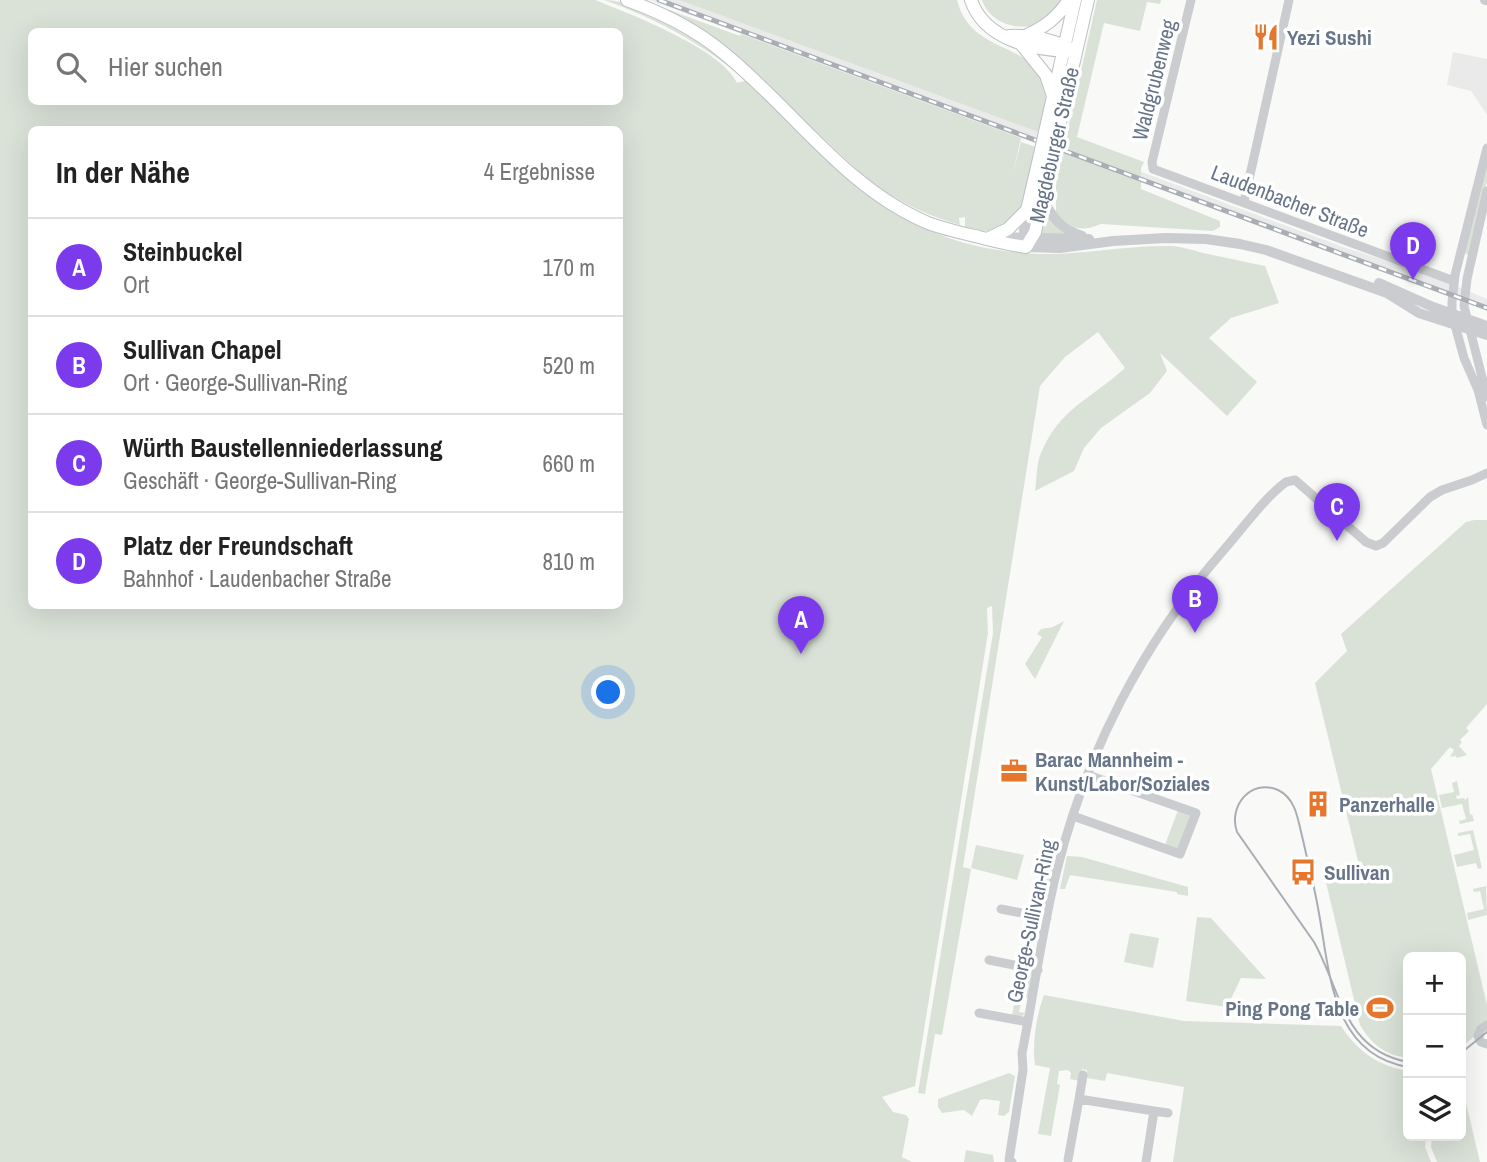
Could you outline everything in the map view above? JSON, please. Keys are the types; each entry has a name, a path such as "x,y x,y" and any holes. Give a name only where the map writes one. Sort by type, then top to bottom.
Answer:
{"main road":[{"path":"627,0 670,19 718,48 745,70 842,164 900,208 929,223 963,234 1027,241"},
{"path":"971,0 983,21 1004,36 1054,41 1068,49"},
{"path":"1023,40 1049,24 1069,0"},
{"name":"Magdeburger Straße","path":"1027,241 1042,197 1047,152 1075,0"},
{"name":"Magdeburger Straße","path":"1051,133 1053,96 1087,0"},
{"path":"1023,40 1046,75 1053,96"},
{"name":"Magdeburger Straße","path":"1027,210 1047,152"},
{"path":"991,238 1008,229 1027,210"}],"street":[{"name":"Waldgrubenweg","path":"1153,169 1152,162 1191,0"},
{"path":"1244,202 1289,0"},
{"path":"1487,148 1454,281 1454,319 1487,425"},
{"name":"Laudenbacher Straße","path":"1153,169 1454,281"},
{"path":"1487,191 1467,279 1464,306 1487,397"},
{"path":"1042,197 1055,221 1069,231 1088,238"},
{"name":"Magdeburger Straße","path":"1027,210 1027,241"},
{"path":"1027,241 1088,238 1113,241"},
{"path":"1027,241 1060,248 1113,241 1206,239 1266,250 1289,250 1397,289 1487,334"},
{"path":"1467,324 1487,326"},
{"name":"George-Sullivan-Ring","path":"1012,1162 1009,1160 1023,1069 1022,1053 1056,873 1096,751 1118,707 1171,616 1206,570 1281,485 1295,480 1366,542 1376,546 1383,543 1430,497 1442,489 1487,473"},
{"name":"George-Sullivan-Ring","path":"1472,480 1487,480"},
{"path":"1073,816 1180,854 1196,813 1088,775"},
{"path":"1001,909 1047,918"},
{"path":"989,961 1038,970"},
{"path":"979,1013 1028,1021"},
{"path":"1487,1025 1481,1029 1478,1036 1481,1042 1487,1044"},
{"path":"1068,1160 1083,1075"},
{"path":"1079,1099 1100,1107 1134,1113 1168,1113"},
{"path":"1146,1162 1154,1111"}],"shaded area":[{"path":"0,0 595,0 695,45 728,70 737,83 748,80 843,174 909,221 947,237 990,249 1039,254 1172,246 1265,266 1279,303 1231,318 1209,338 1257,382 1227,416 1160,353 1167,371 1150,393 1101,428 1084,448 1074,471 1035,491 1039,457 1057,425 1077,405 1125,368 1098,332 1065,357 1040,386 963,867 971,869 942,1035 935,1034 925,1094 918,1093 993,633 992,606 987,608 988,633 915,1086 882,1097 893,1112 906,1115 909,1119 902,1157 912,1162 0,1162"},
{"path":"604,0 637,7 672,24 733,67 732,69 671,29"},
{"path":"642,0 1021,138 1013,173 1021,142 1036,147 1028,186 1018,212 1000,229 984,231 965,227 965,217 959,218 960,225 901,201 868,180 735,56"},
{"path":"650,0 679,0 1066,140 1067,144 1346,248 1420,271 1487,299 1487,311"},
{"path":"679,0 957,0 964,17 974,30 1027,60 1037,70 1046,96 1038,132"},
{"path":"982,0 1062,0 1048,18 1030,26 1020,27 1001,22 986,9"},
{"path":"1097,0 1161,0 1160,4 1147,2 1140,31 1104,23 1077,137 1144,162 1141,168 1141,189 1220,221 1220,227 1213,231 1101,224 1082,229 1056,215 1056,181"},
{"path":"1453,52 1487,59 1487,115 1471,91 1447,85"},
{"path":"1487,158 1487,181 1470,253 1467,255 1465,252"},
{"path":"1043,209 1068,234 1039,236"},
{"path":"1487,520 1487,704 1466,728 1469,731 1460,740 1462,742 1459,746 1467,755 1450,757 1454,750 1450,747 1431,769 1487,1005 1487,1025 1466,1044 1466,952 1403,952 1403,1057 1380,1048 1360,1025 1324,874 1359,865 1315,683 1347,651 1341,634 1466,522"},
{"path":"1064,621 1035,679 1025,664 1042,637 1037,634 1041,629"},
{"path":"1457,781 1460,795 1456,796 1457,799 1465,800 1468,797 1470,815 1472,814 1474,821 1460,824 1459,821 1466,819 1462,804 1442,808 1439,795 1454,792 1452,783"},
{"path":"1178,810 1190,817 1179,848 1176,849 1165,845"},
{"path":"1473,830 1482,868 1478,869 1476,863 1457,867 1454,855 1474,850 1470,834 1458,836 1458,833"},
{"path":"976,845 1024,855 1017,880 971,868"},
{"path":"1047,853 1056,855 1047,894 1035,891 1040,858"},
{"path":"1067,856 1082,857 1188,887 1188,896 1070,875 1065,889 1060,889"},
{"path":"1486,886 1487,915 1468,920 1467,913 1484,909 1480,891 1474,892 1473,889"},
{"path":"1034,895 1047,897 1042,914 1031,912"},
{"path":"1197,917 1211,918 1266,979 1241,978 1227,1007 1186,1001"},
{"path":"1130,933 1159,938 1153,968 1124,962"},
{"path":"1026,934 1033,935 1030,951 1036,952 1034,966 1021,963"},
{"path":"1020,969 1032,973 1028,998 1022,997 1019,1012 1026,1013 1021,1017 1012,1016"},
{"path":"1044,995 1184,1021 1341,1026 1370,1056 1388,1066 1403,1070 1403,1141 1426,1141 1431,1162 1173,1162 1184,1087 1107,1073 1105,1081 1087,1078 1086,1086 1087,1070 1082,1069 1080,1081 1070,1079 1071,1073 1068,1070 1059,1071 1057,1084 1060,1085 1051,1136 1038,1134 1050,1068 1035,1065 1035,1030"},
{"path":"1009,1073 1015,1076 1009,1112 1004,1116 998,1115 1000,1101 980,1100 972,1116 964,1110 942,1113 938,1107 938,1099"},
{"path":"1466,1103 1480,1162 1437,1162 1432,1141 1466,1141"},
{"path":"966,1150 993,1155 994,1162 964,1162"}],"tram line":[{"path":"1268,787 1278,790 1293,805 1315,891 1330,976 1314,942 1237,832 1236,813 1250,791 1268,787"},
{"path":"1330,976 1338,998 1357,1031 1370,1045 1386,1055 1403,1060"},
{"path":"1330,976 1338,1006 1348,1027 1363,1045 1382,1059 1403,1065"},
{"path":"1466,1049 1487,1032"}],"railway":[{"path":"659,0 1487,308"}],"place":[{"name":"Yezi Sushi","path":"1266,37"},
{"name":"Platz der Freundschaft","path":"1413,280"},
{"name":"Würth Baustellenniederlassung","path":"1337,541"},
{"name":"Sullivan Chapel","path":"1195,633"},
{"name":"Steinbuckel","path":"801,654"},
{"name":"Barac Mannheim - Kunst/Labor/Soziales","path":"1014,771"},
{"name":"Panzerhalle","path":"1318,804"},
{"name":"Sullivan","path":"1303,872"},
{"name":"Ping Pong Table","path":"1380,1008"}]}
